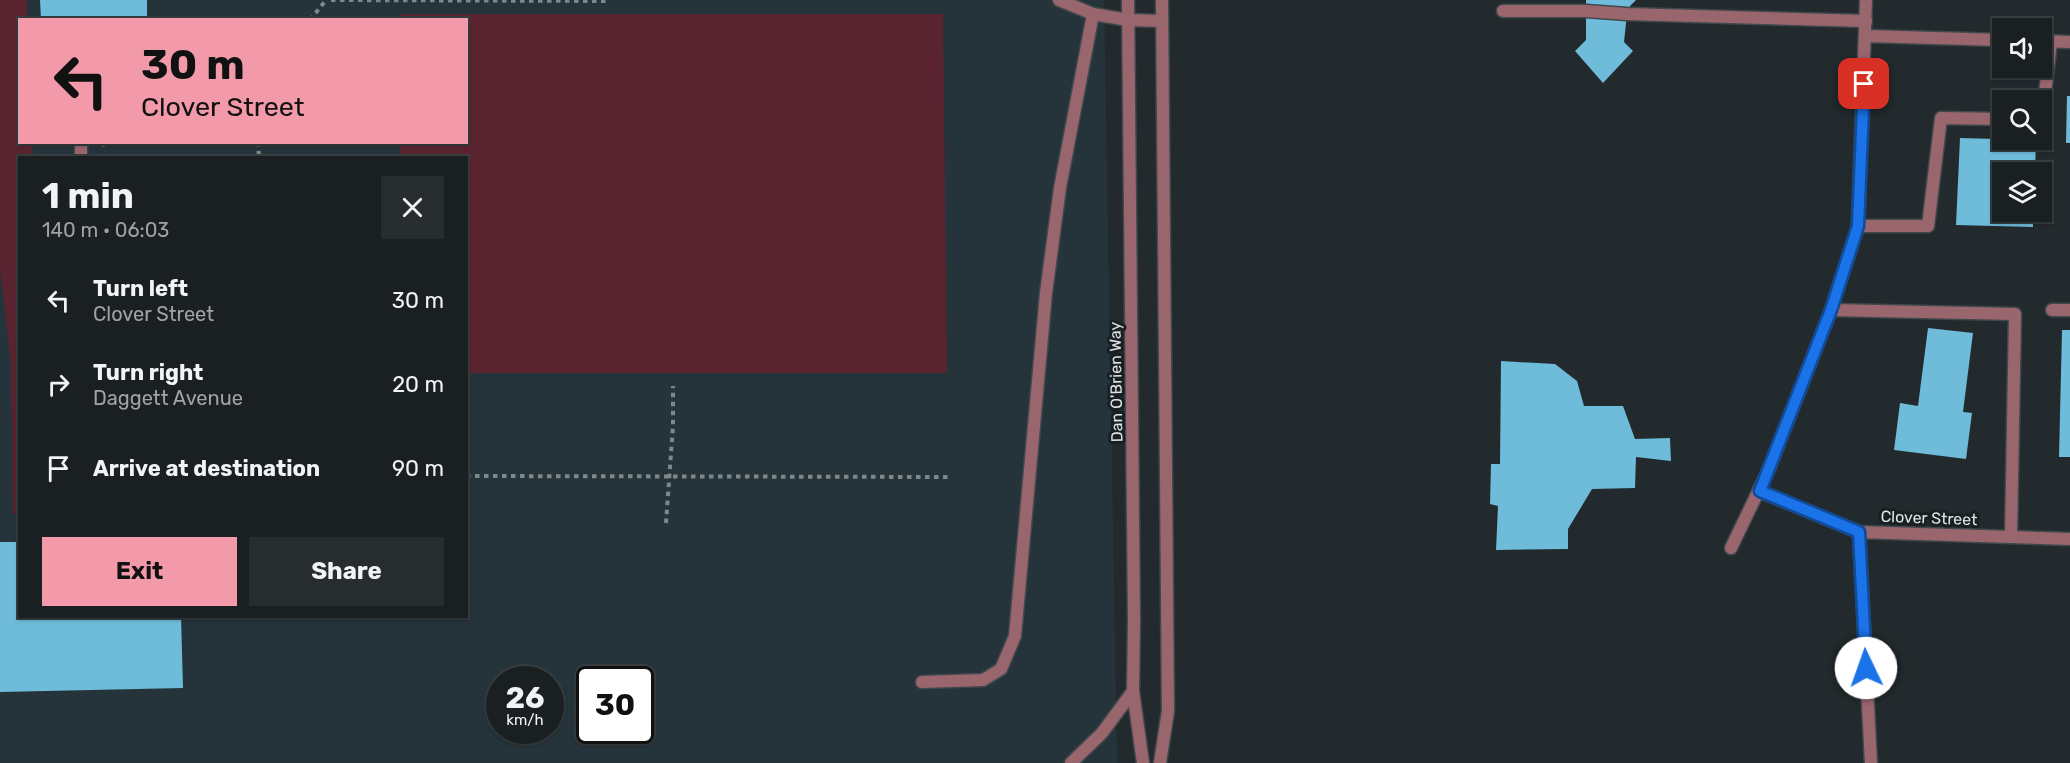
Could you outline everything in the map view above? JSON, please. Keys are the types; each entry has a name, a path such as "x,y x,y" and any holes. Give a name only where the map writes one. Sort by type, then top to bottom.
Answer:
{"street":[{"path":"1059,0 1093,14 1128,20 1162,21"},
{"name":"Dan O'Brien Way","path":"1128,0 1133,691 1143,763"},
{"path":"1160,763 1168,711 1162,0"},
{"path":"1731,548 1760,491 1831,310 1858,226 1866,0"},
{"path":"1503,10 1866,21"},
{"path":"922,682 983,680 1002,669 1015,636 1046,293 1060,188 1093,14"},
{"path":"1866,36 1992,40"},
{"path":"2052,41 2070,42"},
{"path":"1858,226 1928,226 1941,118 1992,119"},
{"path":"1831,310 2015,314 2011,537"},
{"path":"2052,310 2070,310"},
{"name":"Clover Street","path":"1760,491 1859,532 2070,539"},
{"path":"1859,532 1871,763"},
{"path":"1071,763 1102,733 1133,691"}],"path":[{"path":"312,18 326,0"},
{"path":"331,0 610,1"},
{"path":"666,524 673,386"},
{"path":"468,476 949,477"}],"shaded area":[{"path":"0,0 1104,0 1117,763 0,763"},
{"path":"0,0 27,0 27,18 18,18 18,144 32,144 33,156 18,156 18,514 13,514 11,364 0,269"},
{"path":"399,14 943,14 947,373 468,373 468,156 400,156 400,144 468,144 468,18 399,18"}],"building":[{"path":"40,0 147,0 147,18 41,18"},
{"path":"1586,0 1636,0 1630,6 1627,14 1624,42 1633,51 1603,83 1575,51 1586,40"},
{"path":"2067,96 2070,96 2070,143 2066,143"},
{"path":"1960,138 1992,139 1992,150 2036,150 2035,162 1992,162 1992,222 2033,222 2033,227 1956,225"},
{"path":"1928,328 1973,333 1963,412 1972,413 1966,459 1894,450 1900,403 1918,406"},
{"path":"2062,330 2070,330 2070,457 2059,457"},
{"path":"1501,361 1555,364 1577,381 1584,406 1623,406 1635,439 1670,438 1671,461 1636,457 1635,488 1592,489 1568,529 1568,549 1496,550 1498,506 1490,504 1491,464 1500,464"},
{"path":"0,542 18,542 18,618 181,618 183,688 0,692"}],"route":[{"path":"1864,84 1858,226 1831,310 1760,491 1859,532 1866,668"}]}
